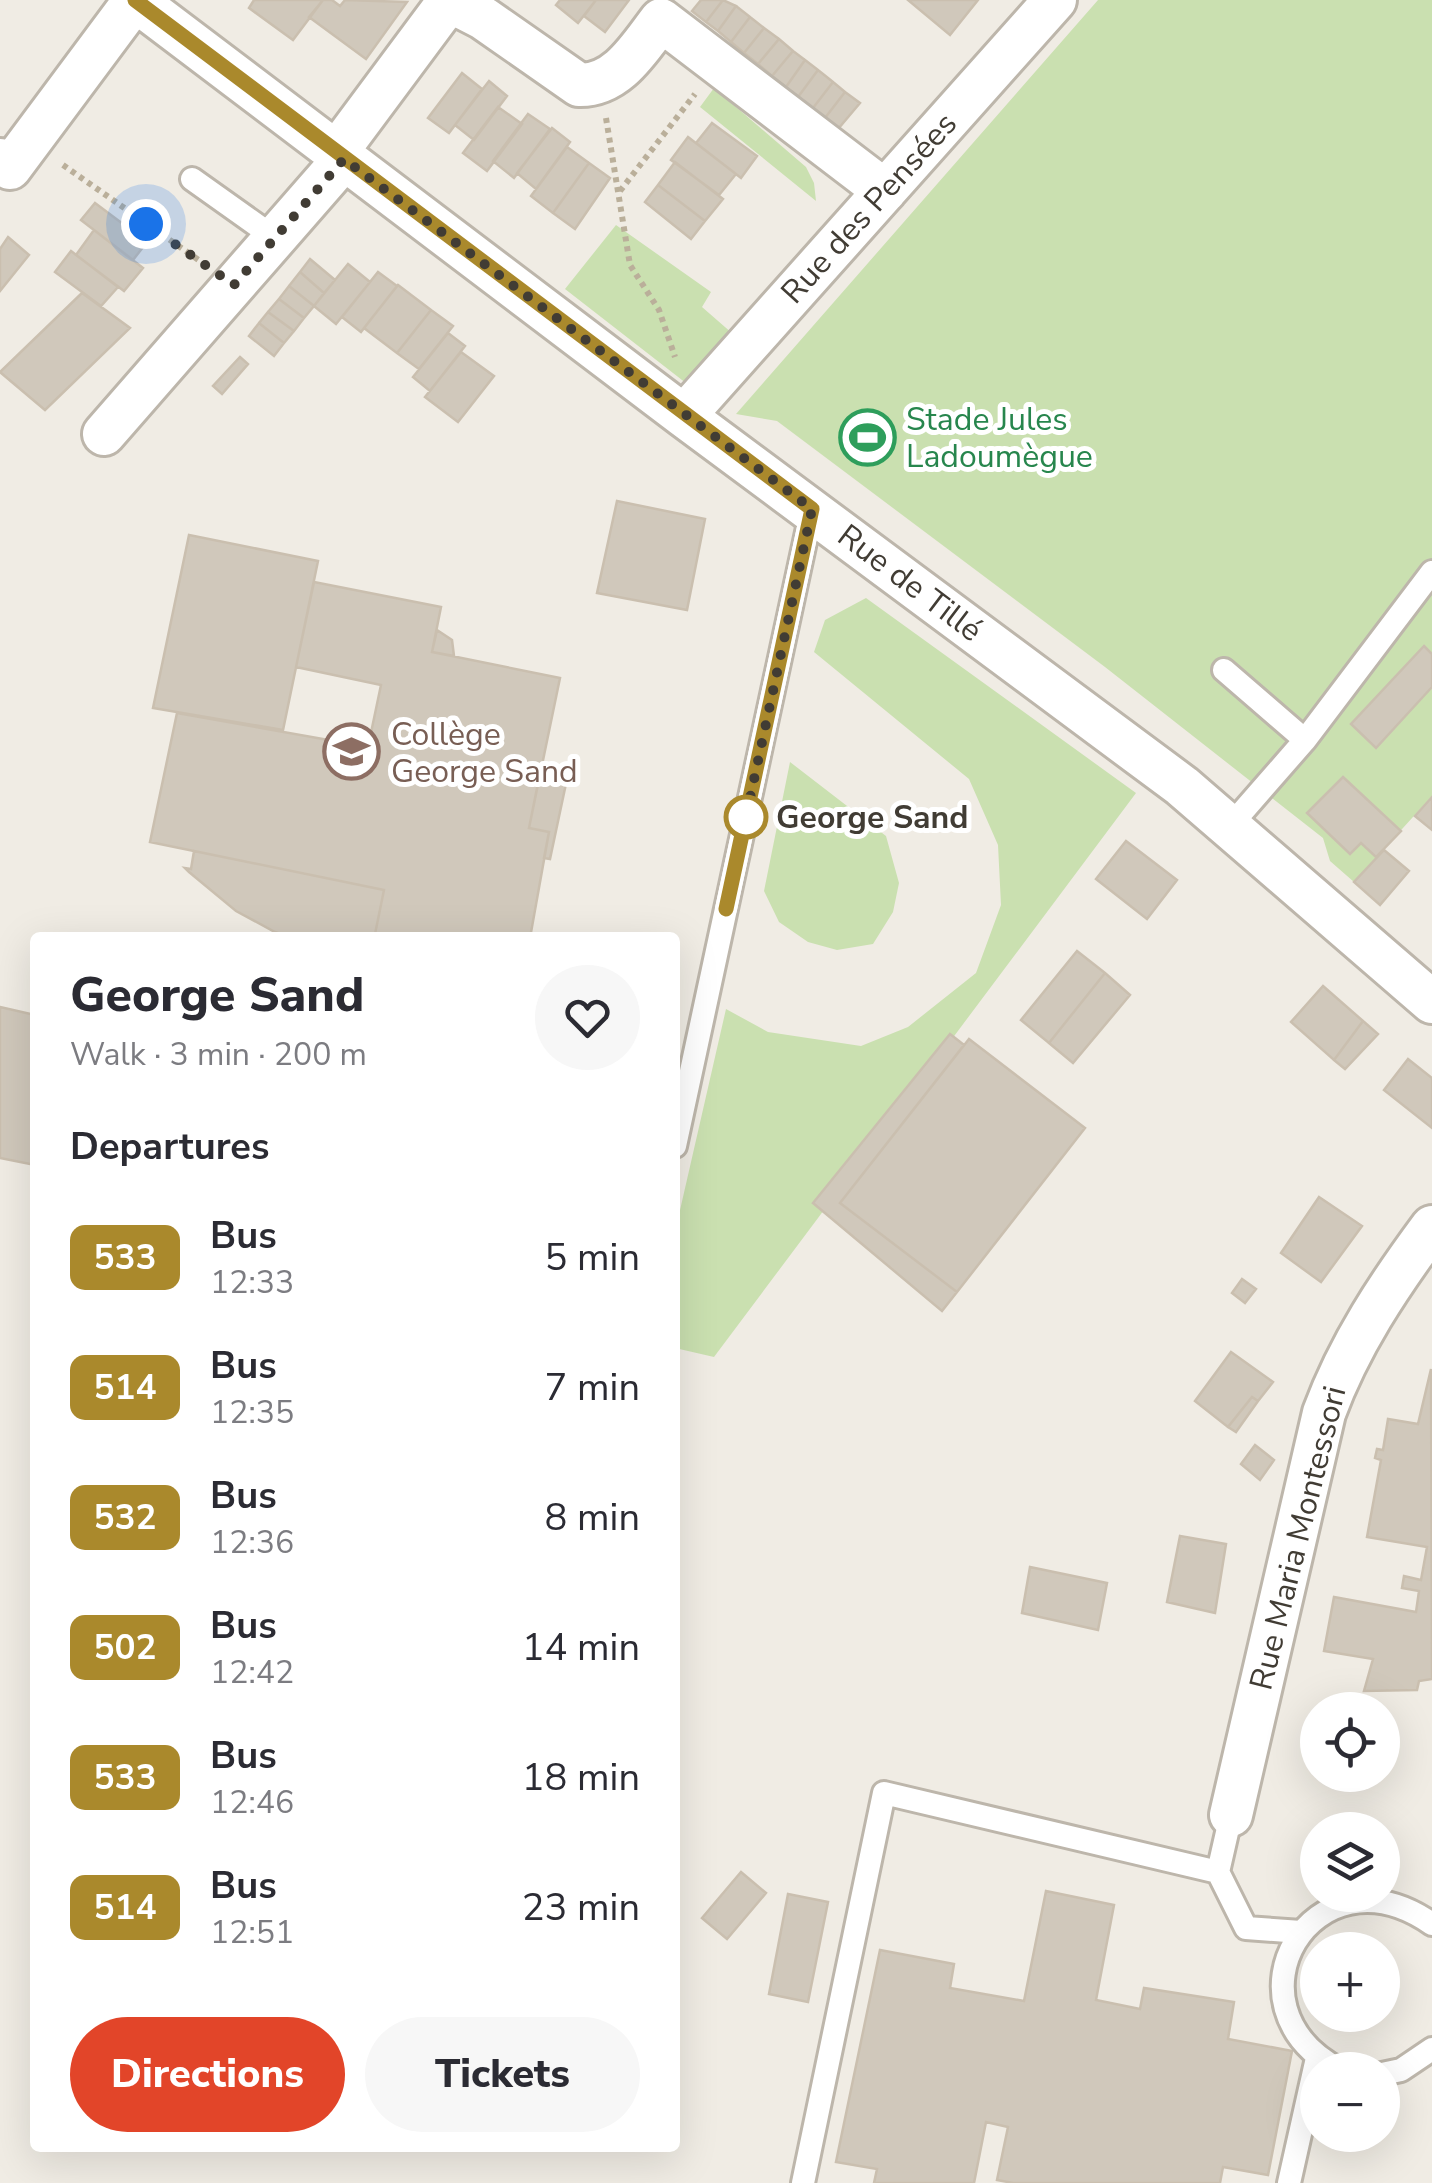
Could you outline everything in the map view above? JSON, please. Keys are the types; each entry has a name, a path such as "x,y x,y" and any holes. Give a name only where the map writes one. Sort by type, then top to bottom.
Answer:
{"street":[{"name":"Rue de Tillé","path":"135,0 340,156 696,403 812,509 1230,826 1432,1002"},
{"path":"13,157 135,0"},
{"path":"104,434 275,238 340,156 449,0 483,18 579,85 600,82 631,58 661,20 885,191"},
{"name":"Rue des Pensées","path":"696,403 1055,0"},
{"name":"Rue Maria Montessori","path":"1231,1816 1324,1413 1344,1364 1374,1311 1432,1227"}],"lane":[{"path":"192,179 275,238"},
{"path":"680,1123 812,509"},
{"path":"1230,826 1304,740 1432,572"},
{"path":"1224,670 1304,740"},
{"path":"803,2183 884,1793 1218,1872 1246,1928 1301,1932 1323,1912 1350,1901 1380,1899 1408,1907 1432,1924"},
{"name":"Rue Maria Montessori","path":"1218,1872 1231,1816"},
{"path":"1300,1934 1287,1957 1282,1984 1285,2012 1298,2038 1311,2052"},
{"path":"1400,2070 1432,2049"},
{"path":"1289,2183 1300,2132"}],"path":[{"path":"619,192 718,64"},
{"path":"600,82 630,265 659,310 676,362 696,403"},
{"path":"13,157 234,285"}],"green space":[{"path":"1098,0 1432,0 1432,796 1354,882 1330,861 1323,838 1105,667 777,421 736,414"},
{"path":"714,88 806,167 814,183 816,201 700,107"},
{"path":"616,225 711,292 702,307 733,334 691,387 565,289"},
{"path":"866,598 1136,793 714,1357 680,1349 680,1210 726,1009 768,1032 861,1046 908,1027 976,973 1001,905 998,845 969,779 814,652 825,620"},
{"path":"790,762 886,836 899,883 893,912 873,944 837,950 808,942 779,922 764,891"}],"building":[{"path":"254,0 323,0 293,40 249,8"},
{"path":"323,0 340,6 345,0 407,2 366,59 309,17"},
{"path":"560,0 596,0 578,23 556,5"},
{"path":"596,0 629,0 605,32 584,16"},
{"path":"701,0 723,0 706,22 692,11"},
{"path":"723,0 736,6 718,31 706,22"},
{"path":"908,0 978,0 950,35"},
{"path":"736,6 750,17 731,42 718,31"},
{"path":"750,17 764,28 744,53 731,42"},
{"path":"764,28 779,39 758,64 744,53"},
{"path":"779,39 793,51 772,76 758,64"},
{"path":"793,51 805,60 786,87 772,76"},
{"path":"805,60 818,70 798,97 786,87"},
{"path":"818,70 833,82 813,108 798,97"},
{"path":"462,73 482,89 449,133 428,118"},
{"path":"489,81 507,96 474,140 455,125"},
{"path":"833,82 845,92 825,118 813,108"},
{"path":"845,92 860,103 838,129 825,118"},
{"path":"498,107 522,124 487,171 463,153"},
{"path":"528,114 550,129 514,178 493,161"},
{"path":"712,123 757,156 741,178 696,143"},
{"path":"552,128 570,142 536,189 517,173"},
{"path":"688,137 736,174 719,195 671,160"},
{"path":"567,147 589,163 553,213 531,196"},
{"path":"675,162 723,199 705,221 658,185"},
{"path":"589,163 610,178 575,229 553,213"},
{"path":"658,185 705,221 691,239 645,202"},
{"path":"95,203 147,242 133,260 81,220"},
{"path":"94,230 143,268 124,291 76,255"},
{"path":"8,237 29,255 0,291 0,249"},
{"path":"71,251 118,287 101,306 55,272"},
{"path":"310,259 335,280 324,293 300,272"},
{"path":"348,264 370,282 336,324 314,306"},
{"path":"300,272 324,293 314,306 289,286"},
{"path":"378,272 397,286 361,332 342,317"},
{"path":"398,285 431,310 397,353 364,328"},
{"path":"289,286 314,306 304,318 279,299"},
{"path":"82,293 130,328 45,410 0,372"},
{"path":"279,299 304,318 294,331 268,312"},
{"path":"431,310 453,326 419,369 397,353"},
{"path":"268,312 294,331 284,343 259,323"},
{"path":"259,323 284,343 274,356 249,336"},
{"path":"448,333 465,346 430,391 413,377"},
{"path":"461,352 494,376 458,422 425,397"},
{"path":"240,357 248,364 222,394 213,386"},
{"path":"617,501 705,519 687,610 597,593"},
{"path":"189,535 318,561 283,730 153,708"},
{"path":"314,582 441,607 432,652 560,678 529,828 549,832 531,932 375,932 384,890 150,842 177,713 368,747 381,685 296,667"},
{"path":"437,630 452,640 454,656 432,652"},
{"path":"1424,646 1432,654 1432,687 1376,748 1351,724"},
{"path":"540,773 567,779 550,859 544,858 549,832 529,828"},
{"path":"1343,777 1401,831 1376,857 1361,843 1350,854 1307,813"},
{"path":"1432,797 1432,830 1415,816"},
{"path":"1126,841 1177,880 1147,919 1096,879"},
{"path":"1384,850 1409,871 1380,905 1354,882"},
{"path":"194,851 384,890 375,932 275,932 236,911 185,868 191,869"},
{"path":"1077,951 1105,973 1049,1043 1021,1020"},
{"path":"1105,973 1130,995 1073,1063 1049,1043"},
{"path":"1323,986 1363,1021 1334,1060 1291,1022"},
{"path":"0,1007 30,1014 30,1164 0,1158"},
{"path":"1363,1021 1378,1034 1345,1069 1334,1060"},
{"path":"950,1034 964,1045 840,1203 957,1292 942,1311 813,1203"},
{"path":"969,1039 1085,1128 957,1292 840,1203"},
{"path":"1408,1059 1432,1078 1432,1128 1384,1090"},
{"path":"1319,1197 1362,1226 1321,1282 1281,1253"},
{"path":"1242,1279 1256,1289 1245,1303 1232,1293"},
{"path":"1231,1352 1273,1382 1258,1401 1252,1397 1228,1427 1195,1401"},
{"path":"1431,1369 1432,1679 1419,1681 1417,1690 1364,1691 1373,1659 1324,1651 1334,1597 1416,1612 1419,1591 1402,1588 1404,1576 1421,1580 1427,1547 1367,1537 1381,1460 1375,1458 1377,1449 1383,1450 1388,1419 1418,1424"},
{"path":"1252,1397 1258,1401 1236,1432 1228,1427"},
{"path":"1255,1445 1274,1460 1260,1480 1241,1464"},
{"path":"1180,1536 1226,1544 1215,1613 1167,1602"},
{"path":"1030,1567 1107,1583 1098,1630 1022,1613"},
{"path":"741,1872 766,1893 727,1939 702,1918"},
{"path":"1046,1891 1114,1905 1096,2000 1140,2009 1144,1988 1234,2002 1228,2039 1292,2051 1268,2175 1223,2167 1220,2183 997,2180 1008,2127 986,2122 974,2183 874,2183 877,2169 836,2162 880,1950 954,1964 950,1988 1024,2001"},
{"path":"788,1894 828,1902 808,2002 769,1994"}],"bus line":[{"name":"533","path":"135,0 812,509 726,909"}],"place":[{"name":"Stade Jules Ladoumègue","path":"867,437"},
{"name":"Collège George Sand","path":"352,752"},
{"name":"George Sand","path":"746,817"}],"route":[{"path":"146,224 234,285 344,159 812,509 746,817"}]}
